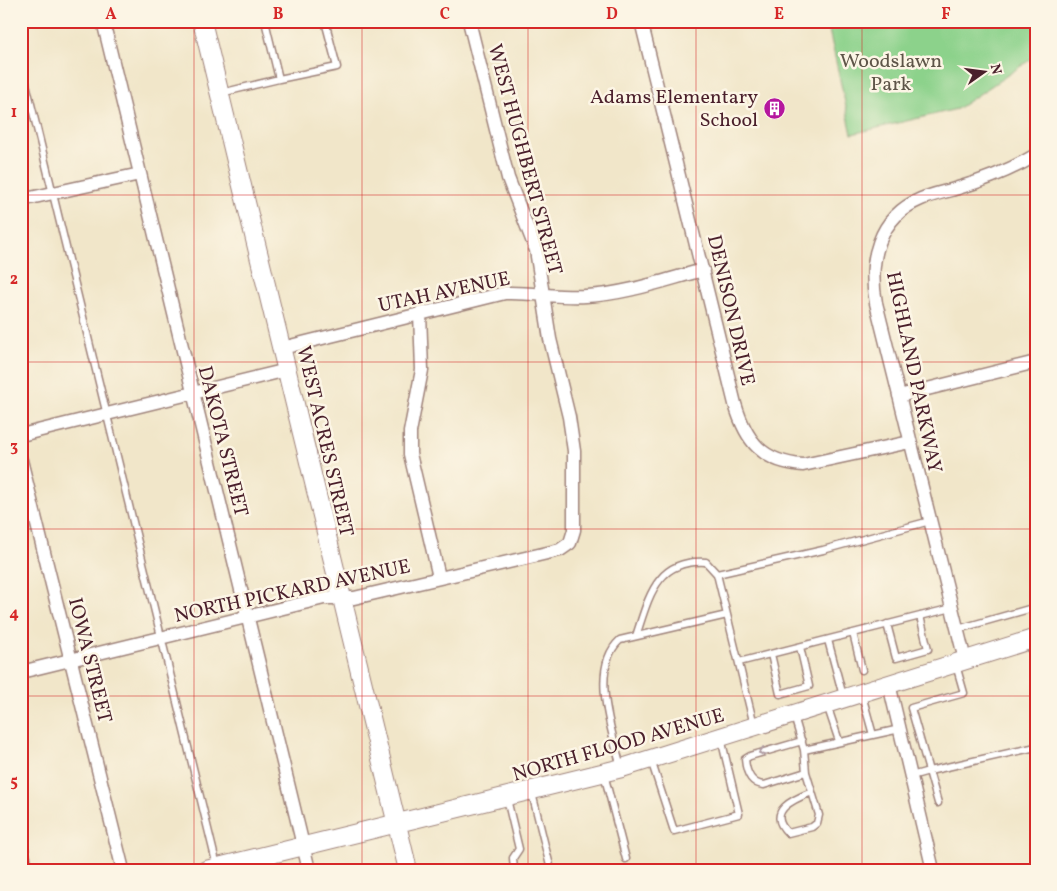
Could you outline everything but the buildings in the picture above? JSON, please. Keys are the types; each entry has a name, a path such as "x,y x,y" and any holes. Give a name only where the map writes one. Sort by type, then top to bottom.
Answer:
{"street":[{"name":"DAKOTA STREET","path":"103,21 310,870"},
{"name":"WEST ACRES STREET","path":"202,21 408,870"},
{"name":"WEST HUGHBERT STREET","path":"470,21 508,178 536,250 550,339 569,417 574,451 574,530 570,543"},
{"name":"DENISON DRIVE","path":"642,21 744,430 758,448 778,460 802,465 910,442"},
{"name":"HIGHLAND PARKWAY","path":"960,662 958,629 910,442 873,286 874,256 883,234 895,216 912,203 930,195 996,175 1036,155"},
{"path":"21,200 140,174"},
{"name":"UTAH AVENUE","path":"282,348 505,293 544,294 565,297 604,294 703,270"},
{"path":"420,313 423,354 422,370 410,432 410,454 440,577"},
{"path":"899,396 1036,362"},
{"path":"21,435 287,370"},
{"name":"IOWA STREET","path":"21,460 123,870"},
{"name":"NORTH PICKARD AVENUE","path":"21,672 324,598 354,598 560,550 570,543"},
{"name":"NORTH FLOOD AVENUE","path":"214,869 622,768 755,728 1032,639"},
{"path":"889,684 933,870"}],"lane":[{"path":"265,21 279,79"},
{"path":"220,93 337,67 325,21"},
{"path":"21,63 162,638 214,869"},
{"path":"717,574 823,550 930,521"},
{"path":"636,636 659,579 671,567 692,561 706,562 717,574 755,728"},
{"path":"958,629 1036,607"},
{"path":"739,662 952,608"},
{"path":"622,768 608,715 605,667 611,648 620,640 727,615"},
{"path":"887,624 896,658 928,649 920,616"},
{"path":"853,633 862,670"},
{"path":"1032,639 1036,665"},
{"path":"828,640 844,699"},
{"path":"771,654 780,694 809,686 800,647"},
{"path":"938,803 911,708 964,693 960,662"},
{"path":"861,693 873,734"},
{"path":"826,704 839,742"},
{"path":"794,715 804,750 806,772 819,815 817,823 812,826 788,833 784,829 780,818 782,809 791,800 812,792"},
{"path":"804,750 900,729"},
{"path":"651,759 674,831 739,814 721,738"},
{"path":"802,741 745,759 750,779 757,784 764,784 806,772"},
{"path":"910,776 1036,747"},
{"path":"604,773 626,859"},
{"path":"532,791 551,870"},
{"path":"507,798 518,841 518,848 513,858 514,870"},
{"path":"21,833 30,870"}],"green space":[{"name":"Woodslawn Park","path":"827,21 1036,21 1036,56 957,109 852,134"}],"place":[{"name":"Adams Elementary School","path":"774,108"}]}
